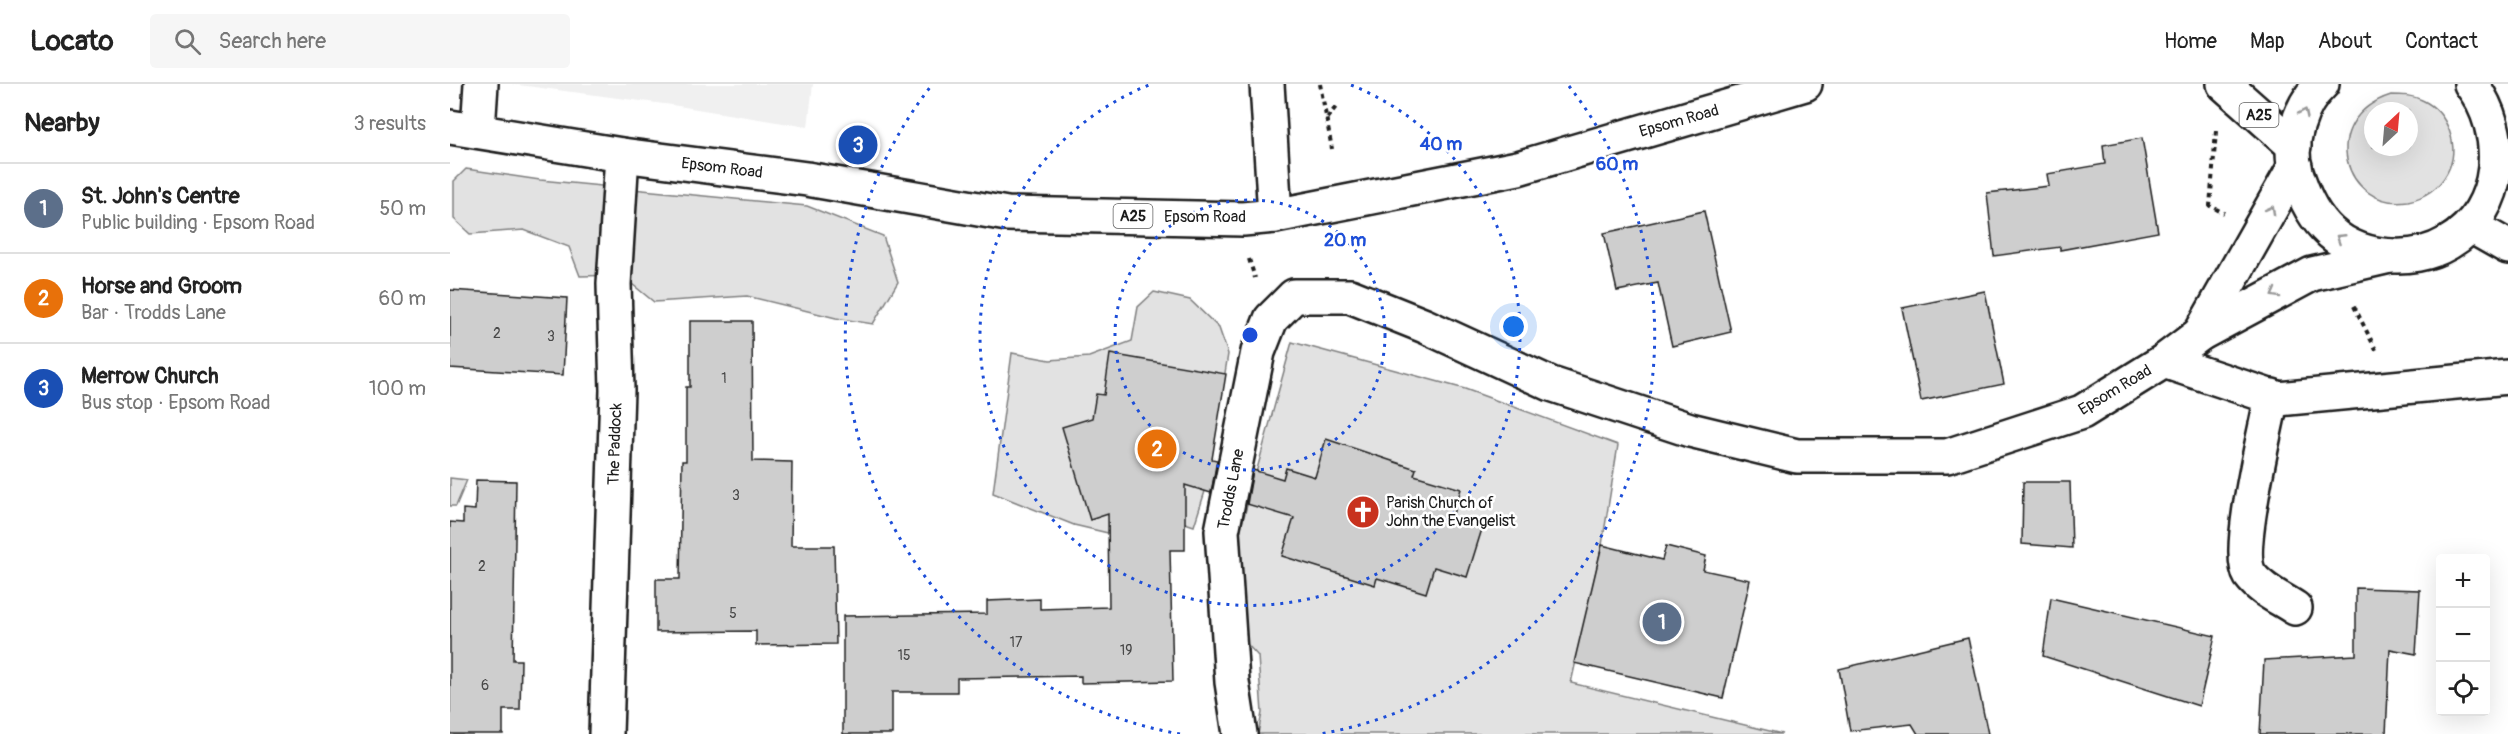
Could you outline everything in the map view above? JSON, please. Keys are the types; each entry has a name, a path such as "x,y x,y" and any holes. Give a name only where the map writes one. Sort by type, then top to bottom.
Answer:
{"street":[{"path":"464,128 481,84"},
{"path":"1267,84 1275,216"},
{"name":"Epsom Road","path":"464,128 622,155 807,178 1007,214 1243,219 1275,216 1518,168 1805,84"},
{"name":"A25","path":"2224,84 2294,156"},
{"path":"2322,84 2300,117 2294,156 2305,200 2326,229 2356,248 2390,256 2419,254 2447,244 2471,226 2485,207 2496,185 2504,164 2500,141 2502,112 2471,84"},
{"name":"The Paddock","path":"606,734 617,390 614,284 622,155"},
{"name":"Epsom Road","path":"2200,334 2294,156"},
{"path":"2471,226 2508,247"},
{"name":"Epsom Road","path":"1271,319 1294,296 1350,296 1425,326 1551,384 1690,430 1797,456 1947,456 2082,412 2164,361 2200,334 2312,274 2390,256"},
{"name":"Trodds Lane","path":"1240,734 1232,682 1221,531 1258,352 1271,319"},
{"path":"2164,361 2278,399 2508,377"},
{"path":"2272,396 2246,531 2245,558 2249,573 2261,587 2295,608"}],"path":[{"path":"1320,84 1332,149"},
{"path":"1326,119 1336,107"}],"shaded area":[{"path":"511,84 813,84 808,127 672,105"},
{"path":"2391,95 2403,95 2422,100 2439,113 2450,131 2453,152 2447,173 2435,188 2414,200 2386,200 2368,192 2355,178 2347,161 2347,142 2353,123 2364,111 2364,156 2418,156 2418,102 2378,102"},
{"path":"466,169 540,180 807,206 883,236 898,282 873,324 836,318 747,296 654,302 621,275 580,276 569,247 524,230 470,234 454,219 454,181"},
{"path":"1154,292 1190,300 1219,328 1228,354 1207,485 1194,526 1185,523 1109,522 1108,533 1074,525 993,493 1012,353 1050,360 1089,357 1132,341 1138,307"},
{"path":"1292,342 1465,389 1618,445 1602,545 1571,683 1782,734 1258,734 1262,713 1258,656 1246,643 1240,531"},
{"path":"450,478 467,480 456,506 450,506"}],"building":[{"path":"2142,138 2158,232 2060,250 2060,247 1994,256 1987,193 2049,186 2047,174 2105,164 2103,145"},
{"path":"1704,211 1731,332 1672,346 1658,283 1617,291 1604,233"},
{"path":"450,290 567,298 563,375 450,368"},
{"path":"1985,291 2004,384 1921,401 1902,308"},
{"path":"690,321 752,321 753,461 792,462 791,546 834,546 836,644 756,645 756,631 656,632 656,579 680,579 682,461 686,461 686,387 690,387"},
{"path":"1110,354 1226,374 1212,459 1217,460 1211,493 1185,485 1185,550 1170,550 1173,681 1081,683 1081,676 957,678 957,692 892,692 892,734 843,734 843,616 987,614 987,601 1040,599 1040,609 1109,607 1108,514 1090,520 1062,427 1092,418 1096,394 1104,395"},
{"name":"Parish Church of John the Evangelist","path":"1326,439 1416,469 1414,475 1461,489 1451,520 1482,529 1467,577 1434,567 1426,593 1377,578 1375,585 1282,556 1294,518 1247,504 1253,470 1283,479 1286,468 1315,477"},
{"path":"476,480 516,481 513,660 521,660 520,710 503,710 503,734 450,734 450,522 463,523 463,509 475,510"},
{"path":"2023,482 2070,482 2072,548 2022,544"},
{"path":"1602,545 1662,560 1666,546 1706,556 1703,570 1750,580 1723,698 1574,663"},
{"path":"2356,588 2420,590 2416,654 2390,649 2386,734 2260,734 2264,660 2356,655"},
{"path":"2051,598 2215,636 2199,706 2043,656"},
{"path":"1968,638 1988,734 1918,734 1912,724 1850,731 1839,669"}],"place":[{"name":"Merrow Church","path":"858,145"},
{"name":"Horse and Groom","path":"1157,449"},
{"name":"Parish Church of John the Evangelist","path":"1363,512"},
{"name":"St. John's Centre","path":"1662,622"}]}
